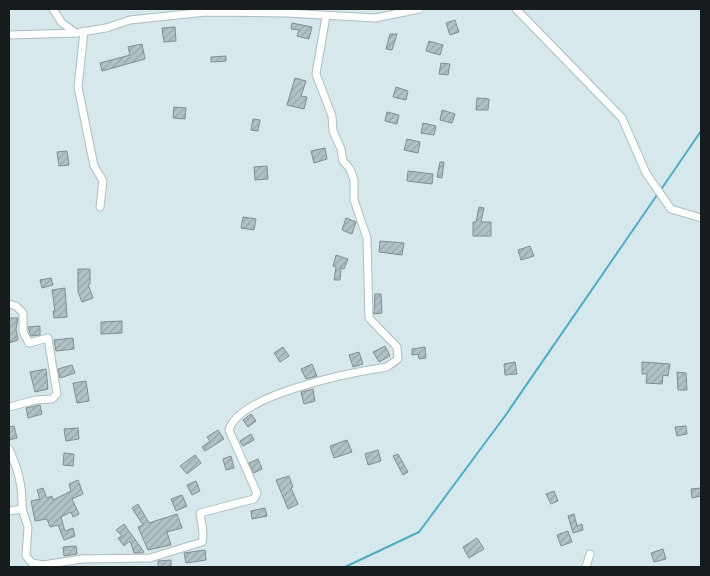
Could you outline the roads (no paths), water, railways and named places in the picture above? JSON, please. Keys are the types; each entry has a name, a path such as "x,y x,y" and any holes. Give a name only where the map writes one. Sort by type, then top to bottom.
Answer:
{"street":[{"path":"53,9 62,23 80,32"},
{"path":"9,35 80,32 106,28 130,20 206,10 375,18 419,9"},
{"path":"516,9 622,118 646,173 671,209 701,218"},
{"path":"9,449 19,472 23,492 22,508 28,527 26,556 32,562 43,565 82,559 150,558 202,542 205,533 200,513 254,499 257,493 229,430 230,425 239,416 269,398 307,383 388,367 398,359 397,347 369,318 367,238 354,200 354,180 350,169 343,161 341,149 333,131 332,116 316,74 326,16"},
{"path":"80,32 78,87 94,166 103,181 100,207"},
{"path":"9,304 16,306 23,313 23,332 29,343 48,338 57,394 52,399 36,400 9,407"},
{"path":"9,511 22,508"},
{"path":"586,567 590,554"}],"waterway":[{"path":"660,191 701,131"},
{"path":"345,567 419,532 505,416 657,195"}]}
